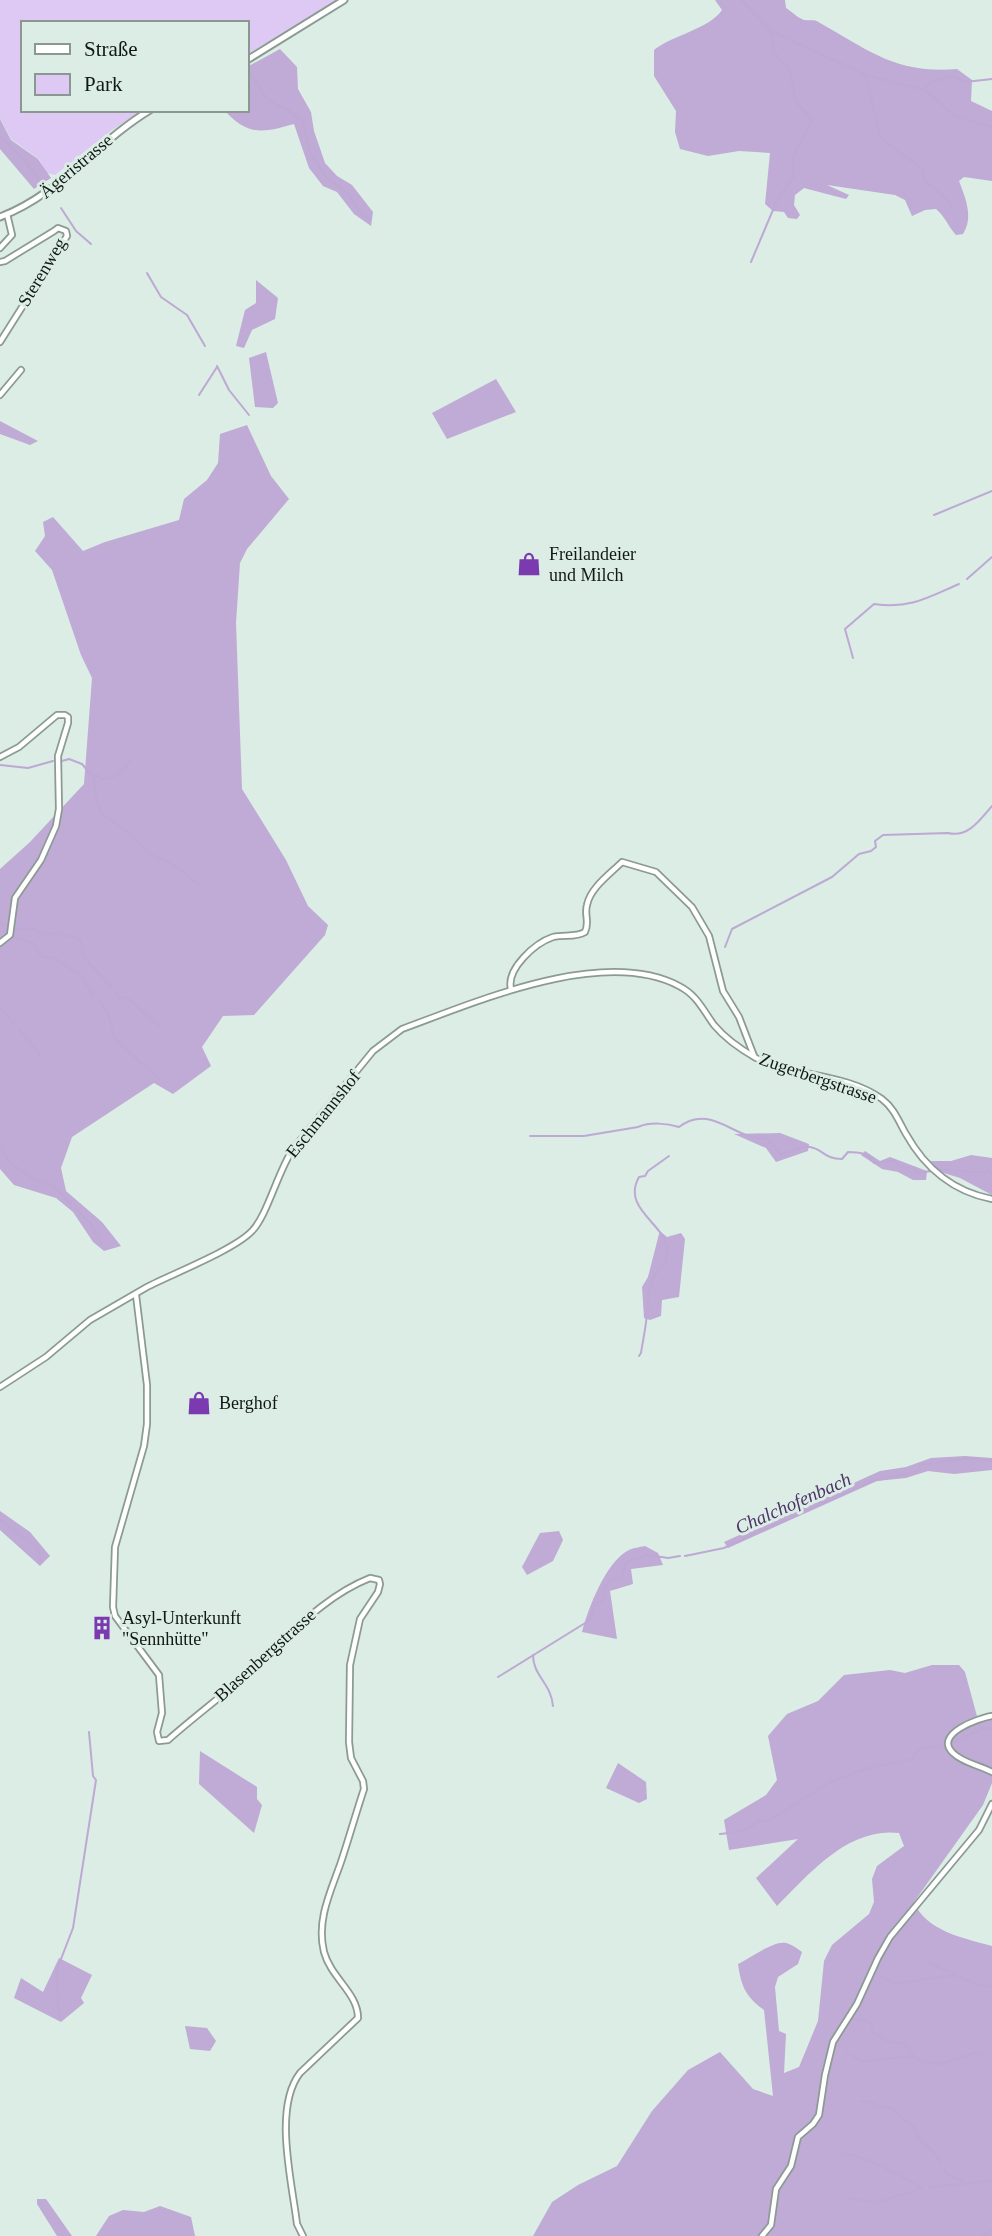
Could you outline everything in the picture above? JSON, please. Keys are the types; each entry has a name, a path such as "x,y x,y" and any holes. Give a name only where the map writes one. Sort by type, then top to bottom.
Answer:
{"main road":[{"path":"248,59 344,0"},
{"name":"Ägeristrasse","path":"0,217 30,203 57,185 117,132 147,112"}],"street":[{"path":"0,248 12,235 8,214"},
{"name":"Sterenweg","path":"0,262 54,230 66,231 67,236 0,342"},
{"path":"0,395 21,370"},
{"path":"0,757 19,747 57,715 68,717 58,756 59,809 54,831 41,860 15,898 10,935 0,943"},
{"path":"511,989 514,970 542,943 552,938 577,936 585,932 590,896 622,862 656,872 692,908 709,936 723,991 739,1017 754,1057"},
{"name":"Zugerbergstrasse","path":"467,1005 537,982 615,973 665,979 694,996 715,1026 754,1057 795,1072 841,1082 881,1099 891,1108 932,1170 945,1180 992,1199"},
{"name":"Eschmannshof","path":"136,1295 228,1247 253,1230 292,1149 373,1051 402,1029 467,1005"},
{"path":"0,1387 46,1357 90,1320 126,1298 136,1295"},
{"name":"Blasenbergstrasse","path":"136,1295 146,1385 147,1424 144,1446 115,1547 113,1607 116,1616 159,1675 162,1699 157,1732 159,1741 168,1740 225,1693 276,1649 316,1609 370,1578 374,1577 380,1584 378,1592 360,1619 350,1665 349,1742 351,1758 363,1781 364,1789 324,1911 325,1954 336,1978 353,1998 358,2008 358,2018 300,2073 293,2082 286,2108 297,2224 303,2236"},
{"path":"992,1716 955,1731 948,1741 948,1747 953,1753 992,1772"},
{"path":"762,2236 771,2225 776,2189 791,2166 797,2141 819,2115 833,2042 858,2004 890,1937 979,1830 992,1804"}],"green space":[{"path":"0,0 342,0 248,53 248,21 21,21 21,112 140,112 112,130 55,175 47,173 39,159 11,139 0,118"}],"shaded area":[{"path":"715,0 785,0 786,8 800,18 818,22 884,58 917,68 957,69 972,80 971,101 992,111 992,181 964,177 959,181 968,214 963,234 956,235 936,209 925,210 912,216 905,200 895,195 827,185 849,195 846,199 804,188 795,195 794,205 800,215 797,219 788,218 784,212 773,211 765,204 770,153 739,151 708,156 680,149 675,132 676,111 654,76 654,50 716,17 722,10"},
{"path":"280,49 297,67 298,89 311,112 314,131 325,163 337,176 352,185 373,212 371,226 354,214 337,192 323,186 309,168 294,124 256,130 241,124 226,112 248,112 248,66"},
{"path":"0,119 11,140 38,159 51,178 34,189 0,149"},
{"path":"256,280 278,298 275,319 252,330 244,348 236,346 245,310 256,303"},
{"path":"266,352 278,403 273,408 255,407 249,358"},
{"path":"496,379 516,412 447,439 432,413"},
{"path":"0,421 38,441 30,445 0,434"},
{"path":"247,425 271,476 289,499 247,549 240,563 236,623 242,789 286,860 308,906 328,925 325,935 254,1015 223,1016 202,1047 211,1066 173,1094 154,1083 72,1137 61,1168 66,1191 102,1222 121,1246 104,1251 93,1242 73,1212 56,1198 14,1185 0,1169 0,869 30,842 84,784 92,678 81,655 52,570 35,551 45,536 43,522 53,517 83,551 179,520 184,499 207,480 218,463 220,434"},
{"path":"780,1133 809,1144 808,1151 776,1162 766,1148 734,1134"},
{"path":"865,1151 880,1161 890,1157 927,1171 926,1180 913,1180 898,1172 882,1169 861,1155"},
{"path":"971,1155 992,1158 992,1195 960,1178 937,1171 931,1161 951,1161"},
{"path":"661,1232 667,1237 681,1233 685,1239 679,1297 662,1300 661,1316 650,1320 644,1318 642,1287 648,1277"},
{"path":"931,1458 992,1458 992,1470 954,1474 928,1471 906,1478 877,1481 728,1548 724,1542 880,1471 906,1467"},
{"path":"0,1511 30,1532 50,1556 40,1566 0,1530"},
{"path":"559,1531 563,1540 553,1561 527,1575 522,1567 540,1533"},
{"path":"645,1546 658,1553 663,1565 631,1569 633,1584 610,1591 617,1639 582,1632 593,1599 613,1564 629,1550"},
{"path":"932,1665 959,1665 965,1672 978,1720 992,1713 992,1783 983,1805 914,1902 927,1920 936,1927 992,1946 992,2236 533,2236 552,2202 578,2185 617,2166 652,2111 688,2070 720,2052 753,2089 773,2096 764,2010 745,1990 738,1964 781,1943 790,1944 802,1952 798,1964 778,1977 775,1987 779,2031 786,2034 784,2073 799,2067 818,2021 824,1961 832,1945 869,1914 874,1902 872,1879 877,1866 904,1846 899,1833 863,1837 831,1855 777,1906 756,1878 798,1839 729,1850 724,1820 766,1795 777,1780 768,1736 787,1714 818,1701 844,1675 890,1670 905,1673"},
{"path":"200,1751 257,1787 257,1799 262,1805 254,1833 199,1784"},
{"path":"618,1763 646,1782 647,1799 639,1803 606,1788"},
{"path":"59,1958 92,1975 81,1998 84,2003 61,2022 14,1998 21,1978 43,1992"},
{"path":"185,2026 207,2028 216,2041 210,2051 190,2049"},
{"path":"37,2199 46,2199 72,2236 57,2236 37,2204"},
{"path":"160,2206 191,2217 195,2236 96,2236 109,2216 123,2210 144,2212"}],"waterway":[{"path":"741,0 771,31 866,75 880,137 923,170 924,180 949,201 951,207"},
{"path":"751,262 778,198 794,177 792,158 812,120 796,102 790,71 774,52 771,31"},
{"path":"248,70 268,100 303,122 310,152 325,176 349,195 362,215 370,219"},
{"path":"866,75 925,90 955,116 992,127"},
{"path":"925,89 930,82 953,76 965,82 992,79"},
{"path":"0,136 27,164 39,182"},
{"path":"61,208 76,231 91,244"},
{"path":"147,273 161,297 187,315 205,346"},
{"path":"217,366 229,390 249,415"},
{"path":"199,395 217,367"},
{"path":"934,515 992,491"},
{"path":"967,579 992,557"},
{"path":"853,658 845,629 874,604 908,604 959,584"},
{"path":"62,761 69,759 82,764 93,777 102,814 131,834 148,853 176,866 198,885"},
{"path":"95,776 103,779 113,777 132,759"},
{"path":"0,765 28,768 53,761"},
{"path":"725,947 732,929 832,877 859,854 876,847 875,841 883,835 962,833 973,827 992,806"},
{"path":"0,924 7,926"},
{"path":"15,929 34,929 42,935 55,933 80,939 84,957 111,987"},
{"path":"0,931 6,933"},
{"path":"13,937 33,943 42,957 55,958 81,976 94,997"},
{"path":"116,993 119,997 129,999 160,1027"},
{"path":"100,1002 107,1011 115,1039 159,1079"},
{"path":"0,1008 14,1023"},
{"path":"19,1029 39,1054"},
{"path":"530,1136 584,1136 653,1124 679,1127 691,1120 702,1119 755,1138 766,1138 781,1154 810,1147 827,1156 842,1159 848,1152 856,1152 866,1155 874,1163 894,1161 902,1167 913,1168 918,1173 931,1171"},
{"path":"0,1146 9,1162 35,1180 52,1185 71,1204"},
{"path":"639,1356 650,1285 666,1263 667,1248 658,1229 639,1206 635,1188 639,1177 645,1176 669,1156"},
{"path":"937,1170 989,1170 992,1175"},
{"path":"77,1210 91,1224 101,1244"},
{"name":"Chalchofenbach","path":"685,1556 724,1548 872,1481 913,1473 919,1470 920,1465 969,1458 992,1461"},
{"path":"0,1520 37,1546 41,1561"},
{"path":"498,1677 590,1620 595,1603 603,1601 605,1587 611,1579 621,1577 627,1562 648,1555 668,1558 680,1556"},
{"path":"533,1655 536,1669 549,1691 553,1706"},
{"path":"952,1743 983,1728 992,1729"},
{"path":"59,2018 56,1972 73,1928 96,1780 93,1776 89,1732"},
{"path":"720,1834 746,1829 758,1820 768,1821 832,1781 872,1767 912,1759 919,1749 944,1745"},
{"path":"929,1963 954,1974"},
{"path":"882,1976 893,1984 955,1975 978,1985 992,1987"},
{"path":"853,2019 865,2020 872,2025 872,2031 888,2042 905,2044 913,2055"},
{"path":"846,2053 863,2061 913,2056 922,2062 940,2064 975,2053 985,2056"},
{"path":"860,2101 891,2108 914,2127 915,2133 940,2162"},
{"path":"841,2153 872,2162 922,2188"},
{"path":"944,2169 946,2174 963,2181"},
{"path":"930,2187 992,2181"},
{"path":"850,2199 879,2202 920,2189"},
{"path":"981,2236 992,2231"}],"place":[{"name":"Freilandeier und Milch","path":"529,564"},
{"name":"Berghof","path":"199,1403"},
{"name":"Asyl-Unterkunft \"Sennhütte\"","path":"102,1628"}]}
